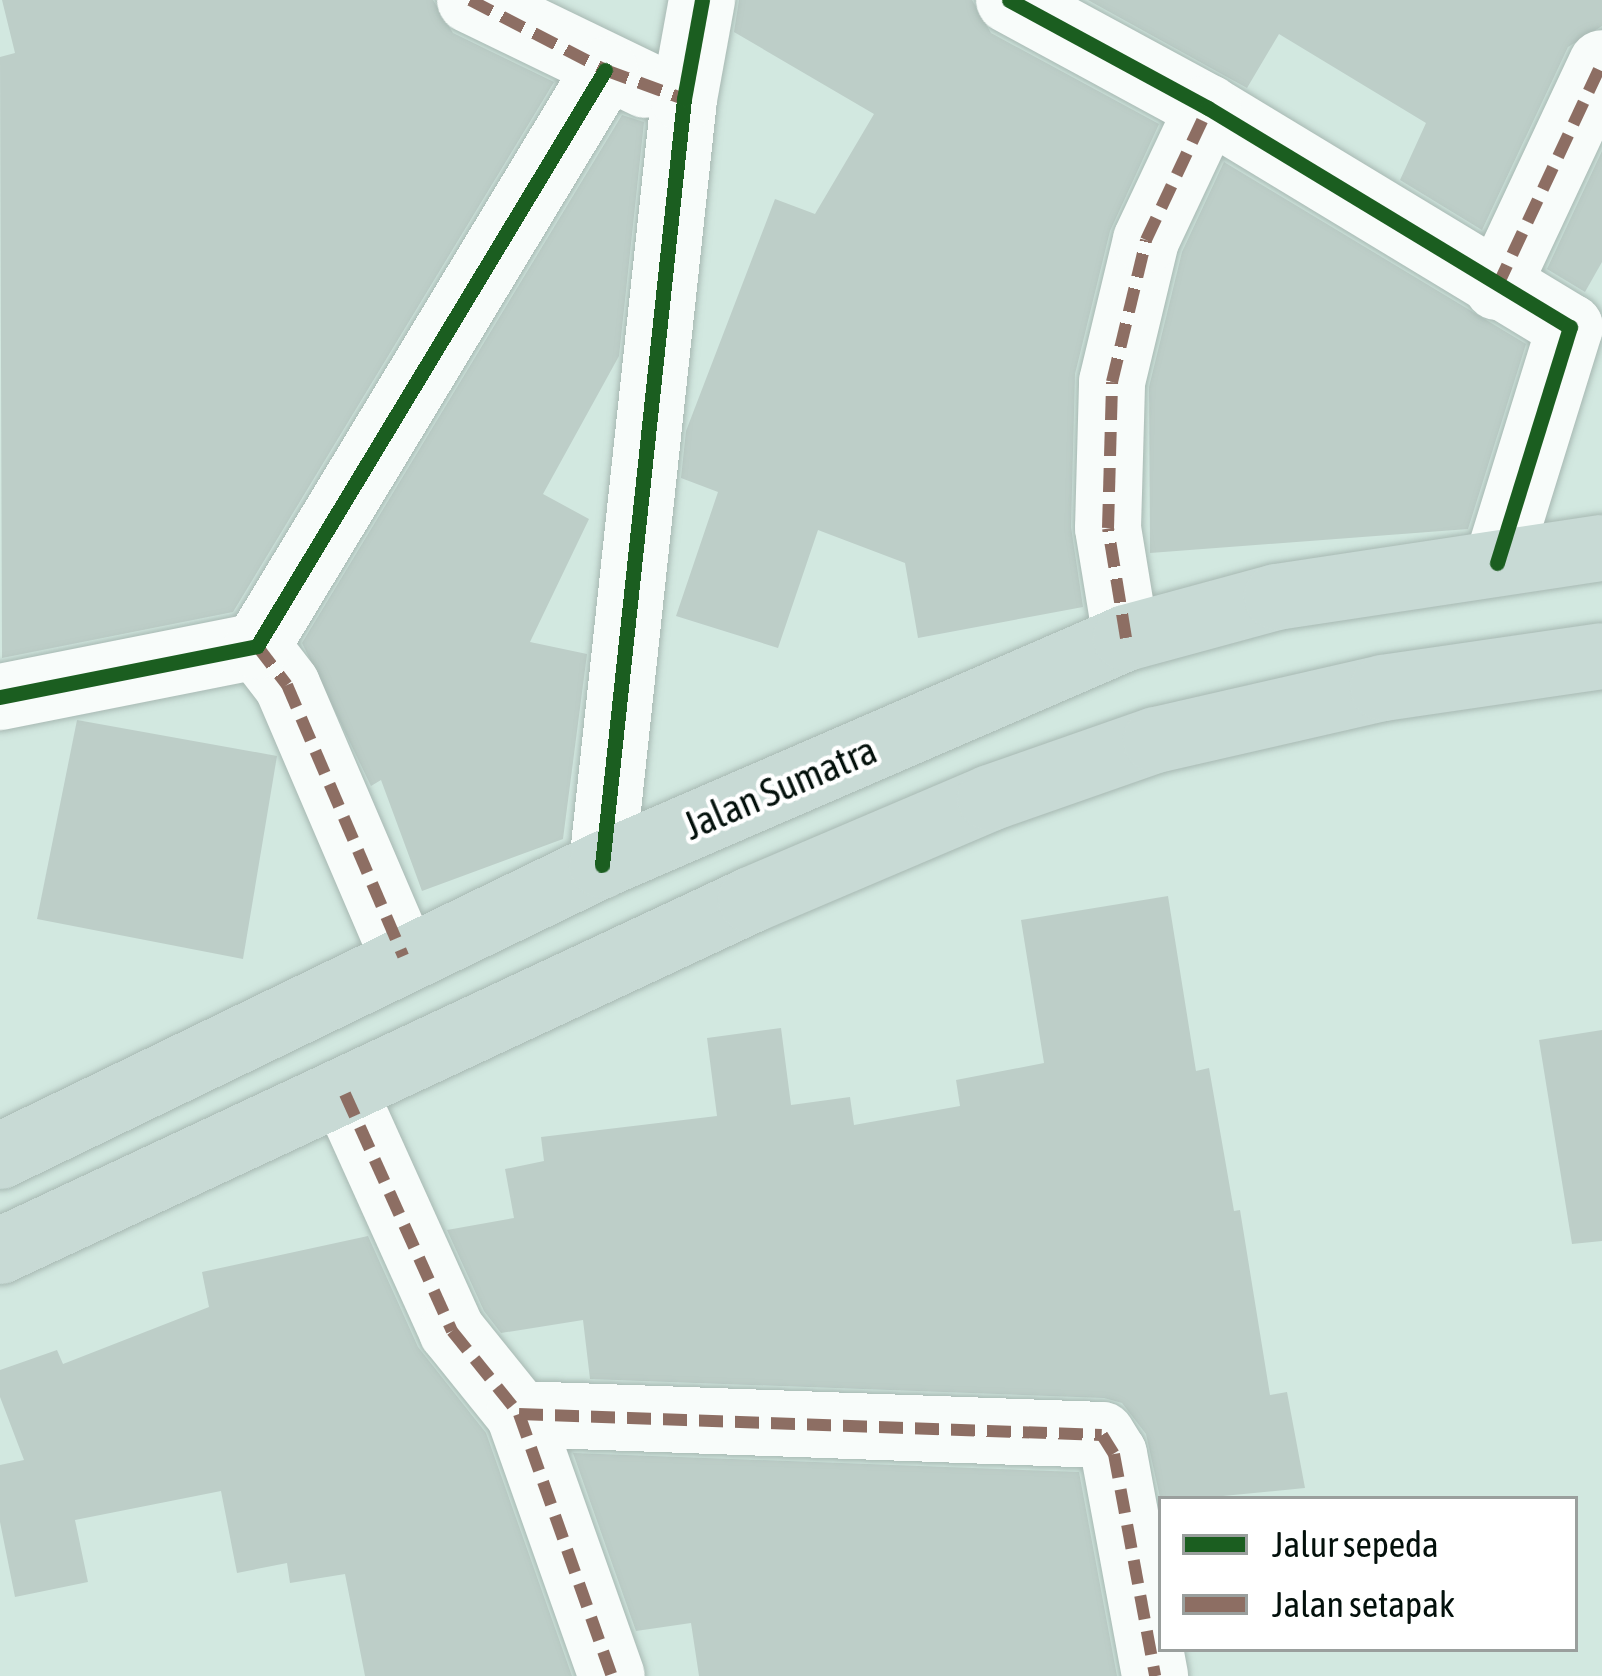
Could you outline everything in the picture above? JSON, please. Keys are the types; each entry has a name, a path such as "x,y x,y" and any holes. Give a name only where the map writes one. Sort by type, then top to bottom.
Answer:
{"highway":[{"name":"Jalan Sumatra","path":"0,1156 403,956 1126,638 1277,597 1602,548"},
{"path":"0,1251 345,1094 751,900 990,798 1156,740 1384,688 1602,656"}],"street":[{"path":"470,0 605,70 683,99"},
{"path":"602,865 683,99 702,0"},
{"path":"1009,0 1208,108 1497,287 1570,326 1497,563"},
{"path":"1497,287 1602,62"},
{"path":"0,697 257,646 605,70"},
{"path":"1126,638 1108,528 1112,382 1146,241 1208,108"},
{"path":"257,646 287,685 403,956"},
{"path":"345,1094 452,1331 519,1414 612,1676"},
{"path":"519,1414 1102,1435 1114,1454 1155,1676"}],"building":[{"path":"2,0 433,0 453,33 554,82 233,612 2,658 0,57 15,53"},
{"path":"739,0 972,0 991,33 1159,124 1110,231 1075,374 1071,527 1083,607 918,638 905,563 818,530 778,648 676,616 718,492 681,478 686,431 775,199 815,214 874,114 734,32"},
{"path":"1088,0 1602,0 1602,26 1568,47 1482,230 1400,180 1426,123 1279,34 1247,88"},
{"path":"622,115 644,122 619,356 543,494 589,519 530,642 587,654 563,839 422,891 381,780 371,786 302,643"},
{"path":"1602,151 1602,262 1585,292 1547,269"},
{"path":"1224,162 1526,344 1468,529 1150,553 1149,387 1182,252"},
{"path":"77,720 277,756 243,959 37,919"},
{"path":"1168,896 1196,1071 1209,1068 1234,1211 1240,1210 1270,1395 1287,1392 1305,1488 1160,1496 1146,1434 1122,1403 1104,1398 590,1379 583,1320 501,1333 484,1311 447,1230 514,1218 505,1169 544,1161 541,1137 717,1116 707,1038 781,1028 791,1105 850,1097 854,1125 960,1106 956,1080 1044,1063 1021,920"},
{"path":"1602,1030 1602,1241 1572,1244 1539,1040"},
{"path":"368,1236 418,1347 486,1433 572,1676 365,1676 345,1574 290,1583 287,1563 237,1573 221,1491 75,1520 88,1582 15,1597 0,1522 0,1465 24,1460 0,1397 0,1370 57,1350 63,1364 209,1307 202,1272"},
{"path":"573,1453 1079,1472 1117,1676 699,1676 691,1623 636,1631"}],"marked path":[{"path":"470,0 605,70 684,99"},
{"path":"1497,287 1602,63"},
{"path":"1126,638 1108,528 1112,382 1146,240 1208,108"},
{"path":"257,646 287,685 403,956"},
{"path":"345,1094 452,1331 519,1414 612,1676"},
{"path":"519,1414 1102,1435 1114,1454 1155,1676"}],"cycle path":[{"path":"602,865 684,99 702,0"},
{"path":"1009,0 1208,108 1570,327 1497,563"},
{"path":"0,697 257,646 605,70"}]}
